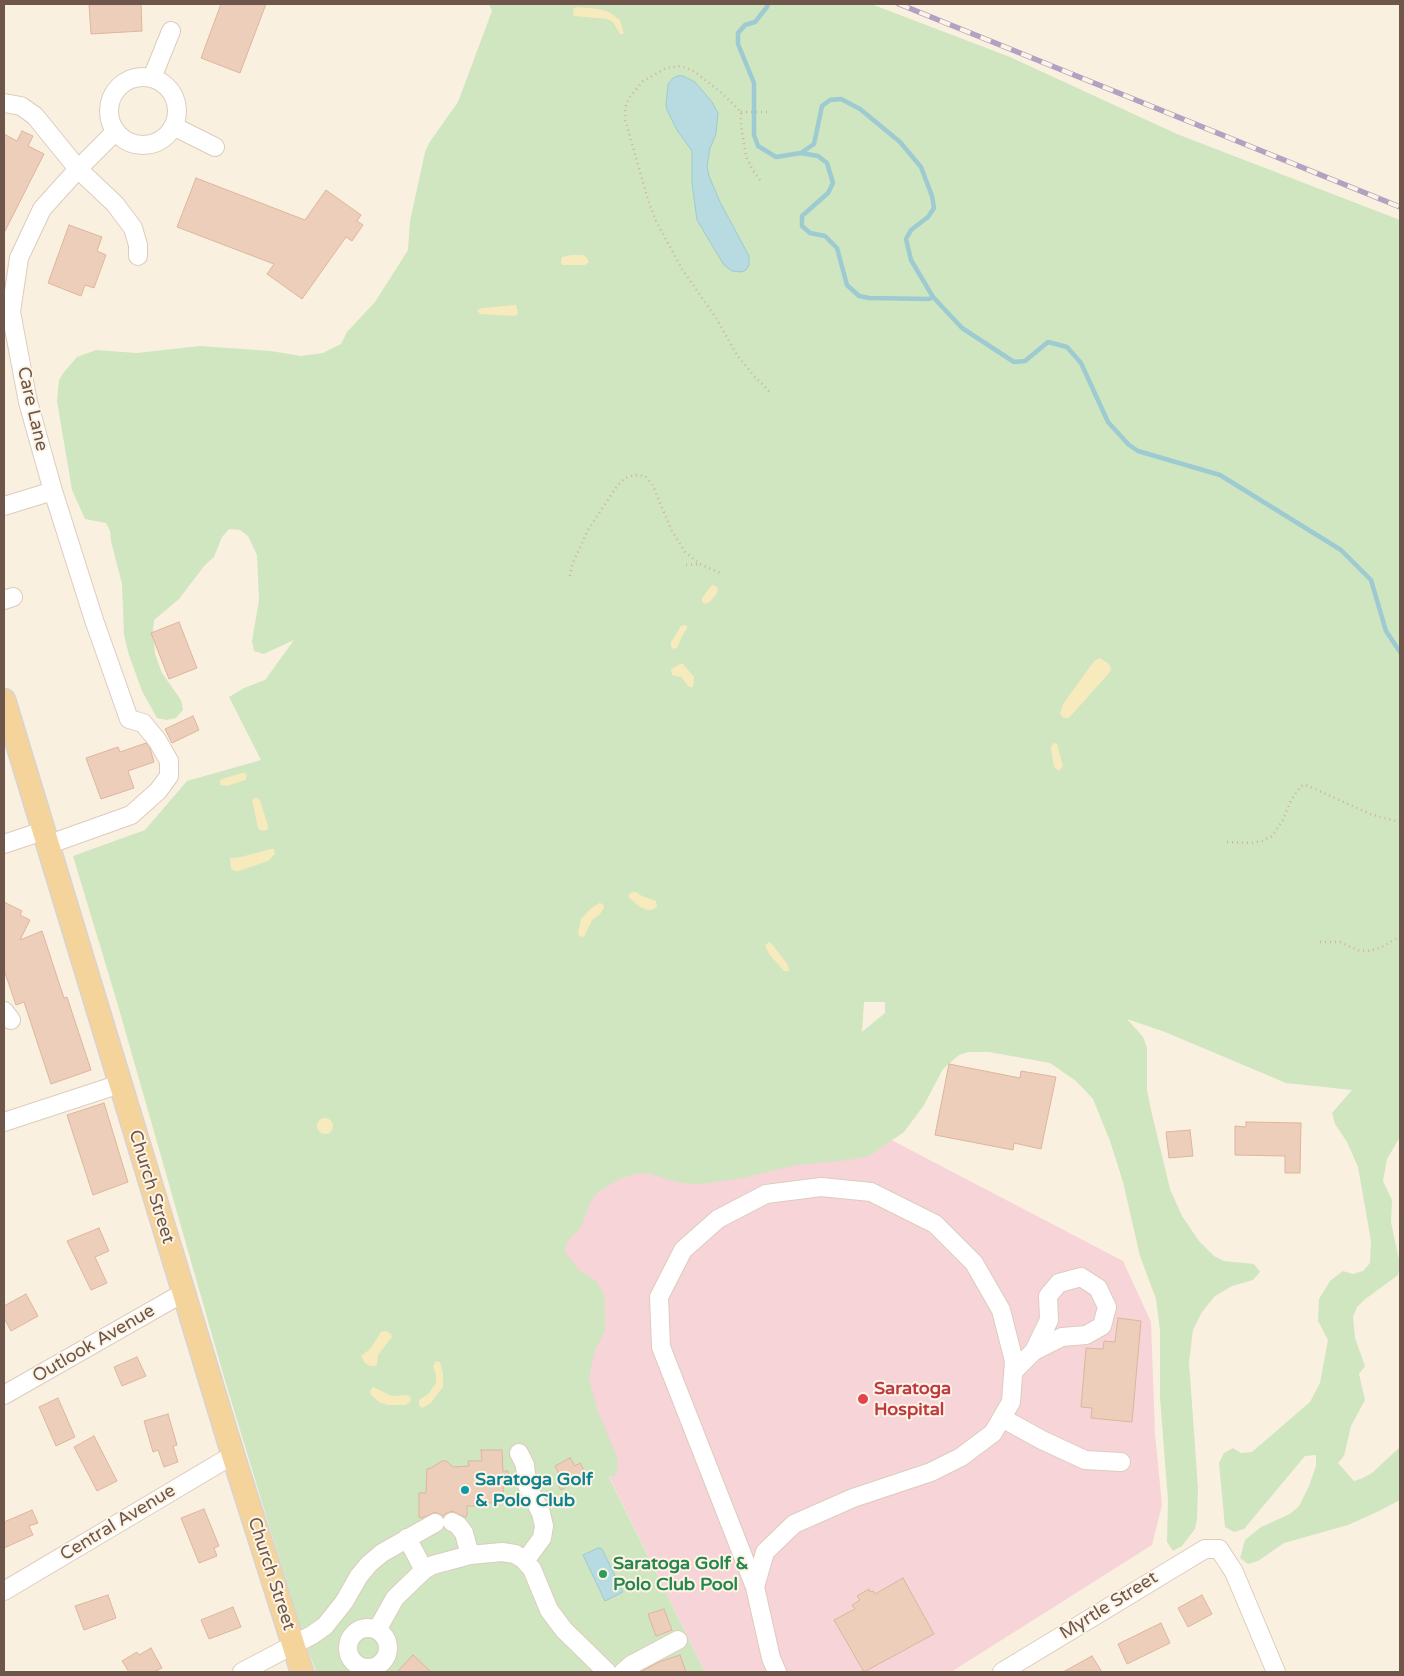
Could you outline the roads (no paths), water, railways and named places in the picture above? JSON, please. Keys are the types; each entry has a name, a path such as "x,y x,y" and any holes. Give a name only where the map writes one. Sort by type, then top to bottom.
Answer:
{"main road":[{"name":"Church Street","path":"4,700 183,1292 302,1672"}],"street":[{"path":"152,78 171,31"},
{"path":"132,78 152,78 161,82 169,89 174,98 176,117 173,126 166,136 157,142 134,144 124,139 116,131 111,122 109,112 110,101 115,91 132,78"},
{"path":"4,103 21,106 35,116 78,168 115,204 133,228 138,245 138,256"},
{"path":"173,126 215,146"},
{"name":"Care Lane","path":"45,838 131,815 158,790 169,776 169,761 158,740 143,723 129,719 94,620 53,490 28,402 11,312 19,258 42,208 78,168 116,131"},
{"path":"4,506 53,490"},
{"path":"4,844 45,838"},
{"path":"4,1122 120,1084"},
{"path":"755,1587 765,1552 794,1524 853,1498 931,1472 961,1457 993,1433 1011,1402 1014,1360 1002,1310 974,1263 935,1224 871,1192 821,1187 766,1194 718,1219 684,1250 659,1297 661,1346 755,1587 777,1672"},
{"path":"1014,1371 1034,1351 1062,1337 1086,1335 1102,1326 1107,1307 1098,1288 1081,1277 1060,1283 1048,1296 1049,1320 1034,1351"},
{"name":"Outlook Avenue","path":"4,1395 183,1292"},
{"path":"1002,1418 1042,1440 1085,1460 1122,1462"},
{"path":"519,1453 525,1465 527,1485 522,1493 535,1498 544,1526 542,1538 525,1561"},
{"name":"Central Avenue","path":"4,1591 233,1455"},
{"path":"242,1672 312,1635 325,1626 344,1602 359,1576 369,1564 382,1552 407,1538 443,1522 458,1525 464,1533 470,1556"},
{"path":"407,1538 424,1570"},
{"name":"Myrtle Street","path":"1002,1672 1187,1558 1205,1549 1219,1549 1234,1572 1276,1672"},
{"path":"377,1630 395,1598 424,1570 433,1565 470,1556 502,1552 515,1554 532,1569 548,1610 564,1630 607,1672"},
{"path":"623,1672 678,1640"}],"water":[{"path":"683,76 695,82 712,102 718,113 716,134 710,148 707,166 709,176 720,202 749,256 749,265 742,272 732,271 724,265 697,220 692,183 692,151 677,130 666,105 668,84 673,78"},
{"name":"Saratoga Golf & Polo Club Pool","path":"598,1548 602,1549 623,1592 605,1601 583,1555"}],"waterway":[{"path":"768,4 755,22 745,25 738,33 738,44 754,83 754,135 758,146 776,157 801,153 814,144 822,106 830,100 841,99 860,109 900,142 921,167 932,196 934,208 928,217 911,230 906,239 911,260 933,297 962,328 1014,362 1025,361 1048,342 1067,347 1081,363 1108,422 1129,445 1138,451 1220,475 1341,550 1371,580 1386,631 1400,652"},
{"path":"801,153 818,156 827,163 833,183 828,193 802,216 802,226 810,233 825,236 837,248 847,285 859,296 869,298 929,299 933,297"}],"railway":[{"path":"899,4 1400,207"}],"place":[{"name":"Saratoga Hospital","path":"863,1399"},
{"name":"Saratoga Golf & Polo Club","path":"465,1490"},
{"name":"Saratoga Golf & Polo Club Pool","path":"603,1574"}]}
